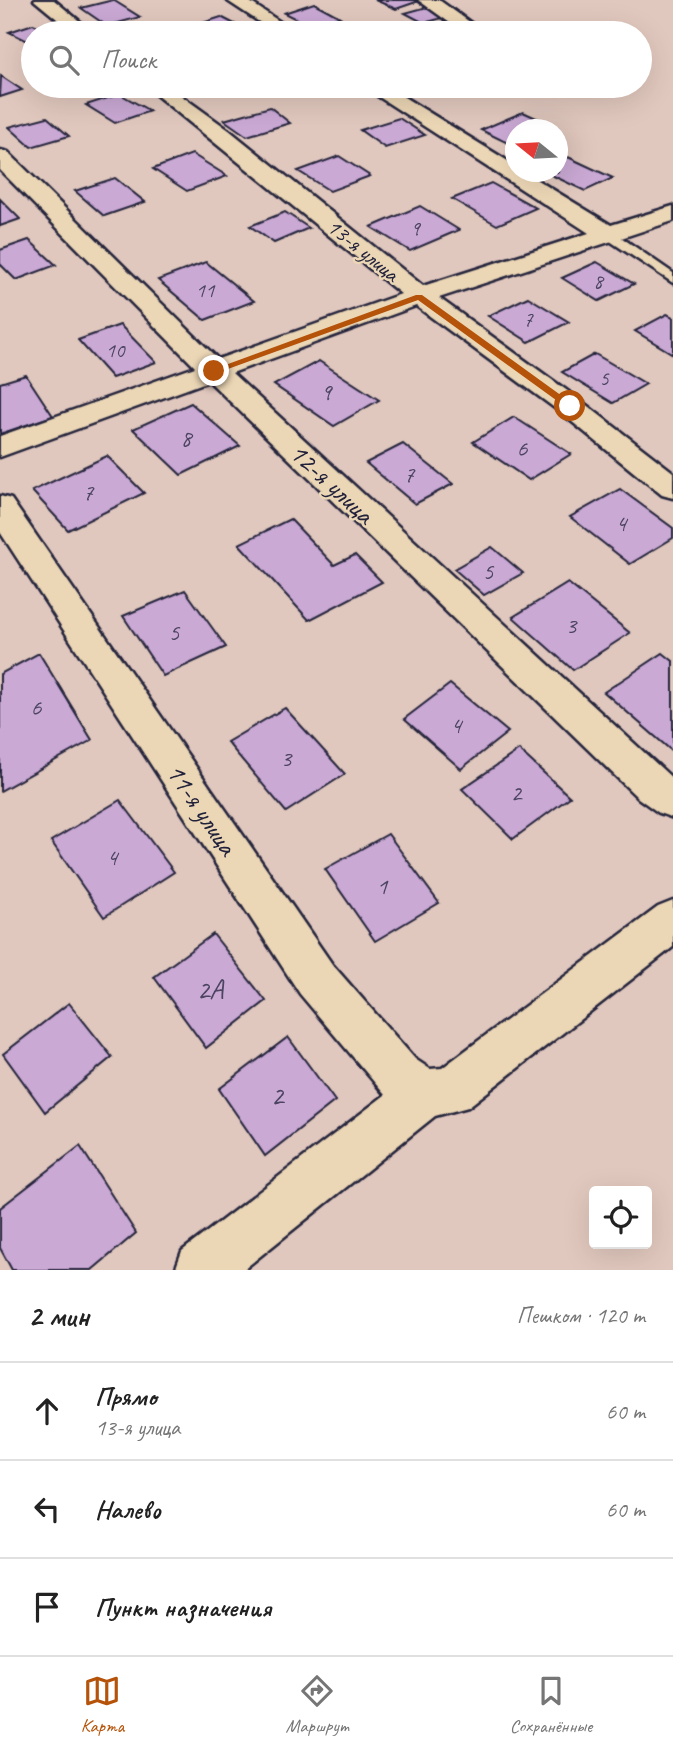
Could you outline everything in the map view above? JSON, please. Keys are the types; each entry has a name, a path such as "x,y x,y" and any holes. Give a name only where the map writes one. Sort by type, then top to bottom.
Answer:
{"street":[{"path":"43,0 70,21"},
{"path":"235,0 269,21"},
{"path":"427,0 458,21"},
{"name":"13-я улица","path":"171,98 221,135 419,296 570,406 673,488"},
{"path":"391,98 608,234"},
{"name":"12-я улица","path":"0,157 214,371 652,786 673,801"},
{"path":"0,447 419,296 673,213"},
{"name":"11-я улица","path":"0,507 316,979 398,1076 425,1094"},
{"path":"201,1270 425,1094 451,1090 673,921"}],"lane":[{"path":"608,234 673,279"}],"building":[{"path":"113,0 140,17 125,21 100,21 81,8"},
{"path":"375,0 422,0 396,9"},
{"path":"314,3 340,17 327,21 300,21 284,13"},
{"path":"427,7 446,17 420,21 405,13"},
{"path":"221,17 229,21 209,21"},
{"path":"21,28 21,38 9,32"},
{"path":"1,76 21,89 21,90 0,97"},
{"path":"108,98 127,98 150,111 115,123 86,105"},
{"path":"270,107 290,123 247,136 224,120"},
{"path":"523,112 538,119 507,119"},
{"path":"47,117 69,136 31,147 9,127"},
{"path":"399,118 425,135 385,148 360,130"},
{"path":"505,120 505,142 481,130"},
{"path":"192,154 227,176 187,191 153,169"},
{"path":"339,156 370,176 330,191 298,171"},
{"path":"568,157 613,178 585,191 566,182"},
{"path":"115,178 145,202 104,216 75,191"},
{"path":"491,183 536,208 497,225 452,199"},
{"path":"0,199 20,219 0,226"},
{"path":"420,206 459,230 410,251 371,227"},
{"path":"285,212 309,228 274,243 250,226"},
{"path":"29,240 56,265 16,280 0,264 0,250"},
{"path":"206,262 254,301 205,320 158,280"},
{"path":"597,262 634,284 599,301 562,278"},
{"path":"528,297 569,322 529,342 488,316"},
{"path":"667,314 673,317 673,354 635,331"},
{"path":"120,325 156,362 112,378 78,340"},
{"path":"595,354 646,384 613,403 562,372"},
{"path":"319,361 379,400 334,426 274,385"},
{"path":"26,375 53,416 0,434 0,383"},
{"path":"191,403 240,446 181,475 133,429"},
{"path":"514,417 571,454 529,480 473,442"},
{"path":"403,444 453,484 415,504 366,463"},
{"path":"107,456 144,493 68,530 32,491"},
{"path":"620,489 673,528 673,538 630,564 570,517"},
{"path":"290,519 334,565 355,555 382,582 309,620 239,544"},
{"path":"492,547 523,573 484,595 454,569"},
{"path":"568,583 630,633 573,670 513,617"},
{"path":"185,590 226,647 163,676 123,616"},
{"path":"39,653 92,740 0,791 0,674"},
{"path":"663,653 673,661 673,752 604,692"},
{"path":"450,684 508,732 461,769 404,719"},
{"path":"285,708 345,774 286,812 227,742"},
{"path":"519,750 570,797 513,839 462,789"},
{"path":"120,800 174,872 104,917 51,841"},
{"path":"388,834 439,903 375,941 325,869"},
{"path":"213,934 266,1001 206,1048 154,977"},
{"path":"69,1003 112,1057 45,1112 3,1054"},
{"path":"288,1037 335,1101 265,1156 219,1089"},
{"path":"80,1146 136,1233 92,1270 12,1270 0,1248 0,1208"}],"route":[{"path":"214,371 419,296 570,406"}]}
